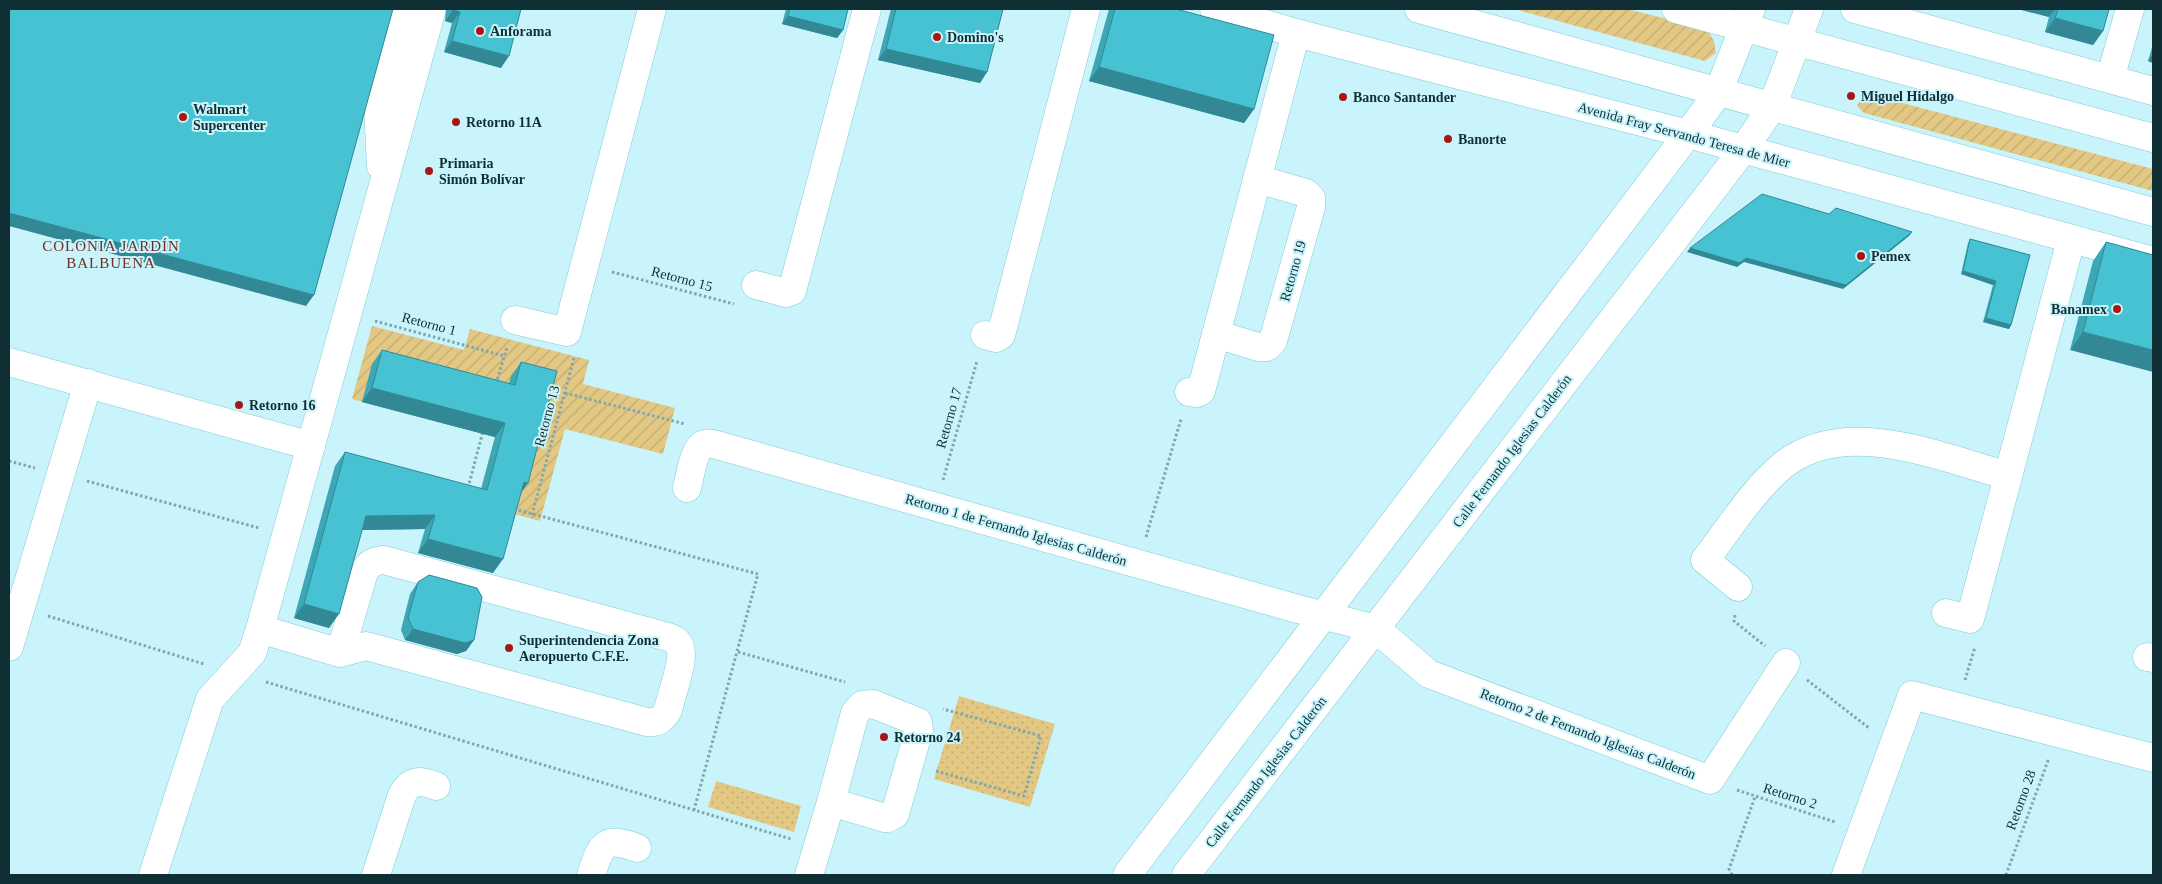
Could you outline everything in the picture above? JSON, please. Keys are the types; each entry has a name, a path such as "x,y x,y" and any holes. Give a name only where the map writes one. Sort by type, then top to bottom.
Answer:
{"street":[{"path":"382,190 378,107 404,9"},
{"path":"153,875 210,699 252,653 260,629 432,9"},
{"path":"514,320 567,332 652,9"},
{"path":"756,285 786,293 792,291 867,9"},
{"path":"985,335 996,338 1001,335 1086,9"},
{"name":"Avenida Fray Servando Teresa de Mier","path":"1214,9 1296,33 1688,134 2153,261"},
{"path":"1418,9 2153,212"},
{"path":"1676,9 1747,18 1797,41 2153,138"},
{"name":"Calle Fernando Iglesias Calderón","path":"1186,875 1743,150 1772,107 1809,9"},
{"path":"1855,9 2153,91"},
{"path":"2110,79 2130,9"},
{"path":"1127,875 1325,616 1718,93 1747,18"},
{"path":"1189,392 1197,394 1201,391 1296,33"},
{"name":"Retorno 19","path":"1216,334 1258,347 1267,347 1273,341 1311,207 1311,198 1306,193 1257,178"},
{"path":"1958,616 2008,476 2071,240"},
{"path":"9,362 312,446"},
{"path":"9,646 88,383"},
{"path":"1738,587 1705,560 1767,479 1783,465 1804,452 1826,444 1850,440 1875,442 1906,448 2008,476"},
{"name":"Retorno 1 de Fernando Iglesias Calderón","path":"702,446 708,443 717,445 1376,629"},
{"path":"687,488 697,453 702,446"},
{"path":"260,629 340,653 366,646 532,692 656,723 663,718 668,710 681,658 681,649 677,641 668,637 384,560 376,560 368,565 364,572 340,653"},
{"name":"Retorno 2 de Fernando Iglesias Calderón","path":"1376,629 1430,674 1710,780 1786,663"},
{"path":"1846,875 1864,831 1912,695 2153,758"},
{"path":"376,875 402,795 407,786 415,781 436,786"},
{"path":"809,875 831,802"},
{"path":"591,875 599,853 605,844 613,842 623,843 636,848"}],"path":[{"name":"Retorno 15","path":"585,264 749,308 756,285"},
{"name":"Retorno 1","path":"348,315 504,356"},
{"path":"495,390 514,320"},
{"name":"Retorno 13","path":"506,507 532,515 580,336 567,332"},
{"name":"Retorno 17","path":"935,507 985,335"},
{"path":"565,392 687,424 702,446"},
{"path":"1138,564 1189,392"},
{"path":"466,496 485,425"},
{"path":"9,461 286,535"},
{"path":"21,608 817,847"},
{"path":"1957,707 1979,634 1958,616"},
{"name":"Retorno 28","path":"2006,875 2058,733"},
{"name":"Retorno 2","path":"1710,780 1864,831"},
{"path":"1732,875 1729,869 1755,796"}],"shaded area":[{"path":"1514,9 1627,9 1707,29 1714,41 1716,53 1705,61"},
{"path":"1872,95 2153,169 2153,191 1864,113 1857,106 1863,96"},
{"path":"372,326 464,350 470,329 589,360 583,384 675,408 663,454 565,429 540,521 477,504 495,437 352,399"},
{"path":"959,696 1055,724 1030,807 934,779"},
{"path":"716,781 801,806 794,832 708,807"}],"building":[{"name":"Walmart Supercenter","path":"9,9 393,9 314,295 9,213"},
{"name":"Anforama","path":"453,9 521,9 509,56 452,41 460,12"},
{"path":"790,9 848,9 843,30 788,16"},
{"name":"Domino's","path":"896,9 1003,9 987,72 886,49"},
{"path":"1115,9 1176,9 1274,35 1254,109 1099,67"},
{"path":"2058,9 2109,9 2103,31 2055,18"},
{"path":"1762,194 1829,214 1836,208 1912,232 1846,285 1746,258 1740,263 1690,248"},
{"path":"1970,239 2030,255 2011,325 1986,318 1996,281 1963,271"},
{"name":"Banamex","path":"2106,242 2153,255 2153,350 2083,332"},
{"path":"382,350 515,385 521,362 557,371 528,483 524,482 503,559 428,539 435,515 366,516 339,614 304,604 345,452 487,490 505,423 372,388"},
{"path":"429,575 477,588 482,597 474,640 465,643 413,629 408,618 418,582"}],"place":[{"name":"Anforama","path":"480,31"},
{"name":"Domino's","path":"937,37"},
{"name":"Miguel Hidalgo","path":"1851,96"},
{"name":"Banco Santander","path":"1343,97"},
{"name":"Walmart Supercenter","path":"183,117"},
{"name":"Retorno 11A","path":"456,122"},
{"name":"Banorte","path":"1448,139"},
{"name":"Primaria Simón Bolívar","path":"429,171"},
{"name":"Pemex","path":"1861,256"},
{"name":"Banamex","path":"2117,309"},
{"name":"Retorno 16","path":"239,405"},
{"name":"Superintendencia Zona Aeropuerto C.F.E.","path":"509,648"},
{"name":"Retorno 24","path":"884,737"}],"district":[{"name":"COLONIA JARDÍN BALBUENA","path":"111,254"}]}
